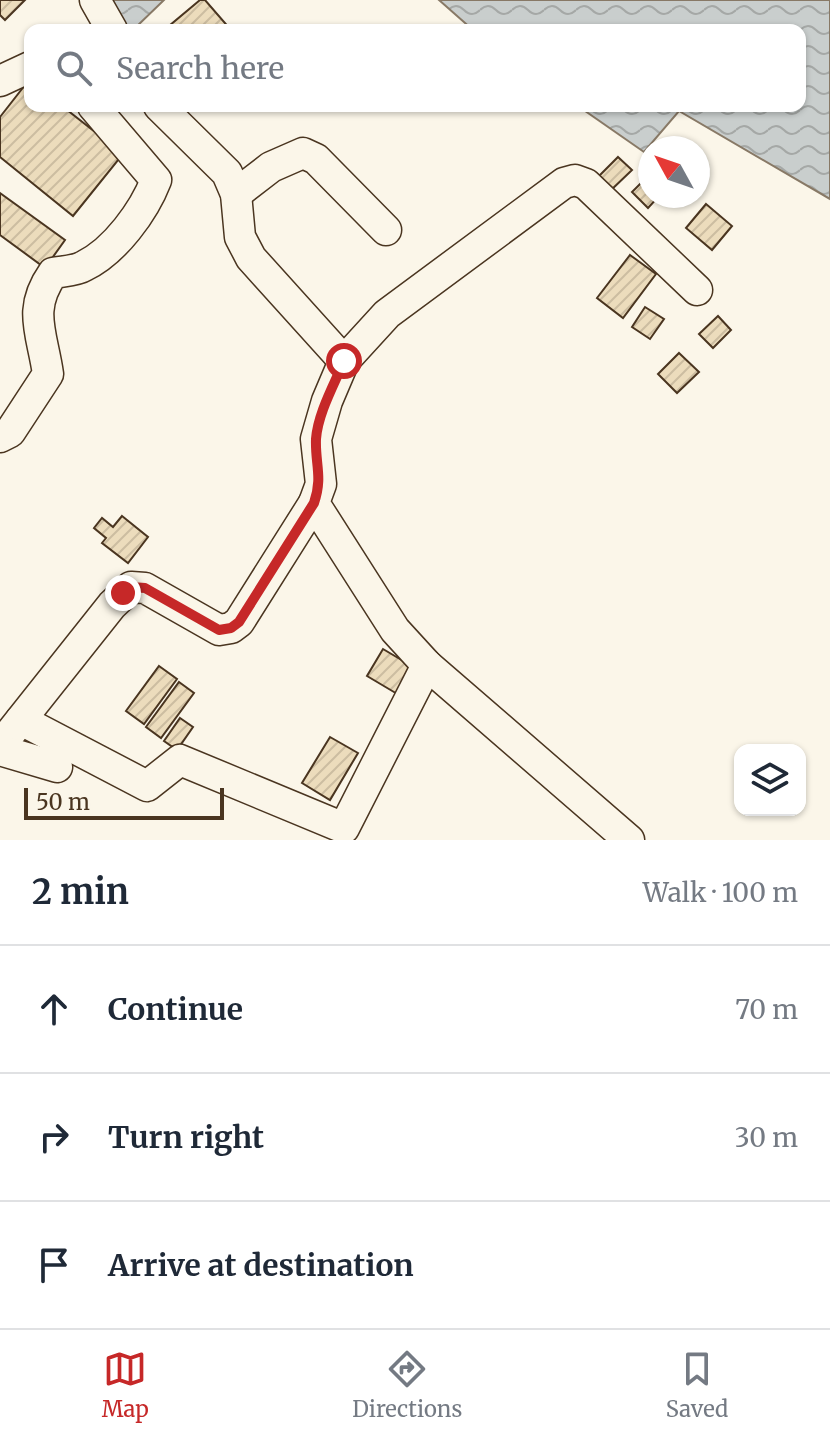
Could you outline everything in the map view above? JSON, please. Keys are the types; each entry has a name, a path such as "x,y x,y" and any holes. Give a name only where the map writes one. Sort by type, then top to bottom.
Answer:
{"street":[{"path":"95,0 109,24"},
{"path":"0,81 24,70"},
{"path":"0,437 10,432 48,374 38,320 39,294 53,273 84,267 112,245 148,202 156,180 98,112"},
{"path":"165,112 227,173 236,194 240,237 251,258 344,361"},
{"path":"236,194 271,167 303,153 316,159 386,230"},
{"path":"57,767 0,748 112,605 131,587 145,588 219,630 231,628 239,622 314,503 321,484 316,439 327,401 344,361 387,314 564,183 575,180 586,184 697,290"},
{"path":"314,503 395,630 427,665 629,840"},
{"path":"21,720 147,786 180,760 344,828 427,665"}],"water":[{"path":"110,0 164,0 139,24 124,24"},
{"path":"439,0 830,0 830,199 681,112 806,112 806,24 466,24"},
{"path":"587,112 678,112 658,136 638,136 638,148"}],"building":[{"path":"0,0 25,0 5,20 0,15"},
{"path":"200,0 205,0 226,24 171,24"},
{"path":"24,86 24,112 70,112 123,154 73,216 0,157 0,117"},
{"path":"618,157 632,170 609,192 596,179"},
{"path":"0,193 65,240 45,268 0,235"},
{"path":"710,207 732,226 712,250 686,228 703,208"},
{"path":"630,255 656,274 623,318 597,298"},
{"path":"645,307 664,319 650,339 632,327"},
{"path":"718,316 731,330 713,348 699,334"},
{"path":"679,353 699,372 677,393 658,374"},
{"path":"122,516 148,537 128,563 102,543 106,538 94,528 102,518 113,527"},
{"path":"383,649 415,668 399,695 367,676"},
{"path":"159,666 177,679 144,724 126,711"},
{"path":"179,682 194,693 161,738 146,727"},
{"path":"180,718 193,727 177,750 164,741"},
{"path":"330,737 358,753 330,800 302,783"}],"route":[{"path":"123,593 131,587 145,588 219,630 231,628 239,622 314,503 321,484 316,439 327,401 344,361"}]}
